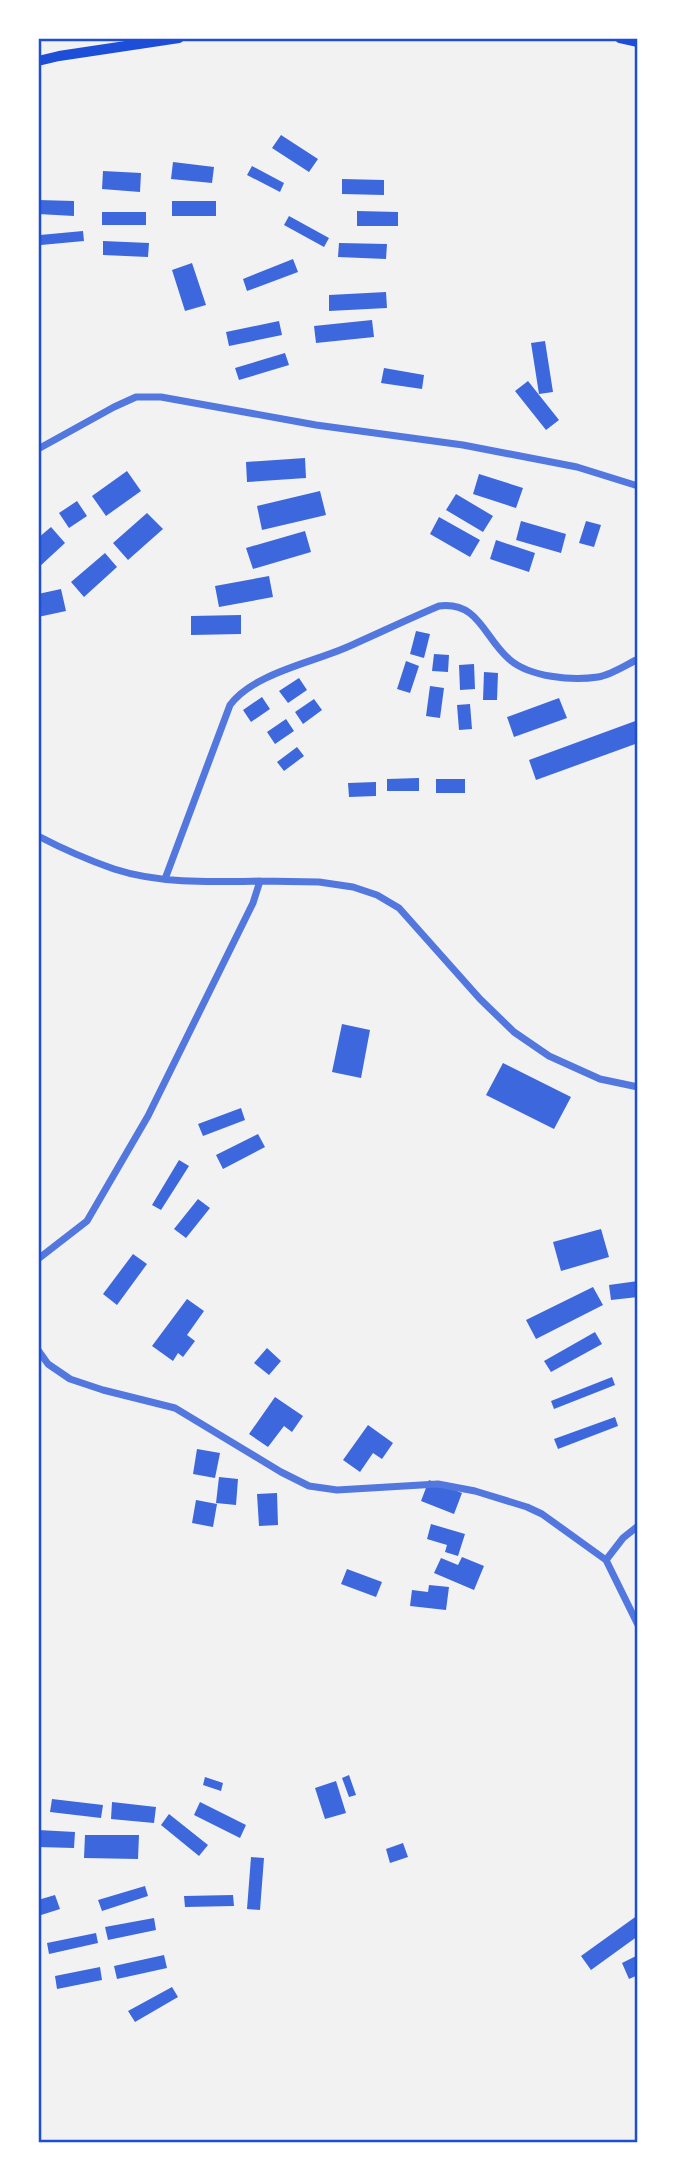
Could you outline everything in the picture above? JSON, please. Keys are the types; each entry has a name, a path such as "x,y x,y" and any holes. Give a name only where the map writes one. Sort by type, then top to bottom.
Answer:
{"main road":[{"path":"38,61 179,38"},
{"path":"623,39 638,42"}],"street":[{"path":"38,449 136,397 161,397 316,425 463,445 577,467 638,486"},
{"path":"165,879 230,705 237,695 252,685 439,606 452,604 471,614 509,659 528,671 550,676 600,677 638,659"},
{"path":"38,836 67,851 116,870 165,879 318,882 353,887 377,895 399,908 480,999 514,1032 549,1056 600,1079 638,1087"},
{"path":"38,1259 87,1221 148,1116 253,903 260,881"},
{"path":"38,1350 48,1364 70,1379 175,1408 309,1486 337,1490 438,1484 475,1491 527,1507 542,1514 606,1560 638,1625"},
{"path":"606,1560 623,1538 638,1526"}],"building":[{"path":"281,135 318,159 309,172 272,148"},
{"path":"173,162 214,167 212,183 171,179"},
{"path":"252,166 284,183 280,192 247,175"},
{"path":"103,171 141,173 140,192 102,189"},
{"path":"342,179 384,180 384,195 342,194"},
{"path":"38,200 74,201 74,216 38,214"},
{"path":"172,201 216,201 216,216 172,216"},
{"path":"357,211 398,212 398,226 357,226"},
{"path":"102,212 146,212 146,225 102,225"},
{"path":"289,216 329,238 324,247 284,225"},
{"path":"83,231 84,241 41,245 40,235"},
{"path":"103,241 149,243 148,257 103,255"},
{"path":"339,243 387,244 386,259 338,257"},
{"path":"293,259 298,272 247,291 243,279"},
{"path":"192,263 206,305 185,311 172,270"},
{"path":"386,292 387,308 329,311 329,295"},
{"path":"372,320 374,337 316,343 314,326"},
{"path":"279,321 282,335 229,346 226,332"},
{"path":"545,341 553,392 539,394 531,343"},
{"path":"285,353 289,365 239,380 235,368"},
{"path":"384,368 424,375 422,389 381,383"},
{"path":"528,381 559,420 546,430 515,391"},
{"path":"305,458 306,478 247,482 246,462"},
{"path":"127,471 141,491 106,516 92,496"},
{"path":"479,474 523,488 516,508 473,494"},
{"path":"320,491 326,515 262,530 257,506"},
{"path":"456,494 493,516 483,532 446,510"},
{"path":"77,501 87,516 69,528 59,513"},
{"path":"147,513 163,529 128,560 113,543"},
{"path":"439,517 480,540 470,557 430,534"},
{"path":"521,521 566,534 561,553 516,540"},
{"path":"586,521 601,525 594,547 579,543"},
{"path":"51,527 65,543 38,568 38,538"},
{"path":"305,531 311,552 253,569 246,548"},
{"path":"496,540 535,553 529,572 490,559"},
{"path":"105,553 117,567 84,597 71,582"},
{"path":"269,576 273,597 219,607 215,586"},
{"path":"61,589 66,611 38,617 38,594"},
{"path":"241,615 241,634 191,635 191,616"},
{"path":"416,631 430,634 424,658 410,654"},
{"path":"434,654 449,655 448,672 432,671"},
{"path":"406,661 419,666 410,693 397,689"},
{"path":"474,664 475,689 460,690 459,665"},
{"path":"484,672 498,673 497,700 483,700"},
{"path":"299,678 307,690 288,703 279,691"},
{"path":"430,686 444,688 440,718 426,716"},
{"path":"262,697 270,709 251,722 243,710"},
{"path":"559,698 567,718 514,737 507,717"},
{"path":"314,699 322,710 303,724 295,712"},
{"path":"470,704 472,729 459,730 457,705"},
{"path":"286,719 294,731 275,744 267,732"},
{"path":"638,720 638,743 536,780 529,760"},
{"path":"297,747 304,756 284,771 277,762"},
{"path":"419,778 419,791 387,791 387,779"},
{"path":"436,779 465,779 465,793 436,793"},
{"path":"376,782 376,796 349,797 348,783"},
{"path":"342,1024 370,1030 361,1078 332,1072"},
{"path":"503,1063 571,1097 554,1129 486,1095"},
{"path":"241,1108 245,1120 203,1136 198,1124"},
{"path":"258,1134 265,1147 223,1169 216,1155"},
{"path":"179,1160 189,1166 161,1210 152,1205"},
{"path":"198,1199 210,1208 186,1238 174,1229"},
{"path":"601,1229 609,1257 561,1271 553,1242"},
{"path":"133,1254 147,1264 117,1305 103,1294"},
{"path":"638,1281 638,1297 611,1300 609,1285"},
{"path":"593,1287 603,1305 536,1339 526,1320"},
{"path":"187,1299 204,1311 187,1335 195,1341 183,1357 178,1353 173,1361 152,1346"},
{"path":"595,1332 602,1344 551,1372 544,1361"},
{"path":"267,1348 281,1361 269,1375 254,1363"},
{"path":"612,1377 615,1385 554,1409 551,1401"},
{"path":"275,1397 303,1416 292,1432 284,1426 268,1447 249,1434"},
{"path":"615,1417 618,1426 558,1449 554,1439"},
{"path":"368,1425 393,1443 382,1459 373,1453 360,1472 343,1460"},
{"path":"197,1449 220,1453 215,1478 193,1474"},
{"path":"219,1477 238,1479 236,1505 216,1503"},
{"path":"429,1480 462,1493 454,1514 421,1501"},
{"path":"277,1493 278,1525 259,1526 257,1494"},
{"path":"196,1500 217,1504 213,1527 192,1523"},
{"path":"431,1524 465,1534 458,1556 445,1552 447,1545 427,1539"},
{"path":"462,1557 484,1566 474,1590 434,1573 441,1558 458,1565"},
{"path":"347,1569 382,1582 376,1597 341,1584"},
{"path":"429,1585 449,1587 446,1610 410,1606 412,1590 428,1592"},
{"path":"349,1775 356,1795 349,1797 342,1778"},
{"path":"205,1777 223,1783 221,1791 203,1785"},
{"path":"336,1781 346,1813 325,1819 315,1788"},
{"path":"52,1799 103,1805 101,1818 50,1812"},
{"path":"112,1802 156,1807 154,1823 111,1819"},
{"path":"200,1802 246,1825 240,1838 194,1815"},
{"path":"169,1814 208,1845 199,1856 161,1825"},
{"path":"38,1830 75,1832 74,1848 38,1847"},
{"path":"85,1835 139,1835 138,1859 84,1858"},
{"path":"403,1843 408,1857 390,1863 386,1849"},
{"path":"251,1857 264,1858 260,1910 247,1909"},
{"path":"145,1886 148,1896 102,1911 98,1900"},
{"path":"55,1895 60,1909 38,1916 38,1900"},
{"path":"233,1895 234,1906 185,1907 184,1896"},
{"path":"638,1915 638,1936 591,1970 581,1956"},
{"path":"154,1918 156,1930 108,1940 105,1927"},
{"path":"96,1933 98,1943 49,1954 47,1943"},
{"path":"164,1955 167,1968 117,1979 114,1966"},
{"path":"638,1955 638,1975 629,1979 622,1963"},
{"path":"100,1967 102,1980 57,1989 55,1976"},
{"path":"172,1987 178,1997 135,2022 128,2011"}]}
